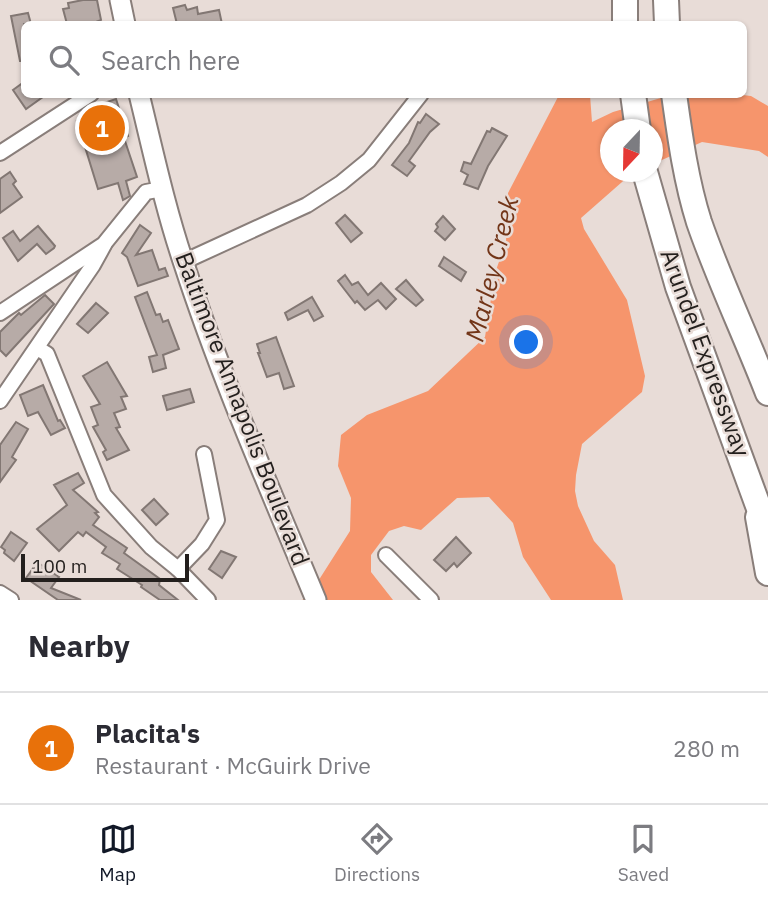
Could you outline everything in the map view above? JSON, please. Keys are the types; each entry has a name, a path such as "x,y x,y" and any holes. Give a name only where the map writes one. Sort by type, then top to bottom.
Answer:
{"highway":[{"path":"625,0 625,21"},
{"path":"666,0 667,21"},
{"path":"634,98 636,119"},
{"name":"Arundel Expressway","path":"675,98 688,175 703,232 728,300 768,393"},
{"name":"Arundel Expressway","path":"648,182 678,287 768,533"},
{"path":"754,492 768,573"}],"main road":[{"path":"120,0 124,21"},
{"name":"Baltimore Annapolis Boulevard","path":"140,98 183,262 215,354 316,600"}],"street":[{"path":"0,153 85,98"},
{"path":"183,262 307,205 341,183 369,160 418,98"},
{"path":"0,401 93,265 104,244 146,192 162,189"},
{"path":"0,313 104,244"},
{"path":"37,348 47,354 104,495 151,547 178,569 208,600"},
{"path":"178,569 202,544 218,520 204,454"},
{"path":"386,555 431,600"},
{"path":"0,593 11,600"}],"shaded area":[{"name":"Marley Creek","path":"747,96 768,106 768,157 759,151 702,142 663,160 663,119 600,119 600,182 622,182 581,218 584,229 627,300 645,376 642,392 582,444 575,491 578,506 594,541 615,565 623,600 551,600 523,557 513,523 489,497 457,498 421,530 404,526 389,531 371,555 371,572 393,600 302,600 308,597 350,531 351,498 338,466 341,435 367,415 428,391 485,337 495,273 506,242 508,193 557,98 590,98 592,122 613,112 661,98 747,98"}],"building":[{"path":"97,0 101,20 66,21 63,9 69,8 68,3"},
{"path":"185,5 187,10 197,7 198,14 219,10 221,21 176,21 173,8"},
{"path":"28,13 30,21 21,21 21,61 20,61 11,16"},
{"path":"21,84 21,98 41,98 26,109 13,90"},
{"path":"116,99 128,136 124,138 137,177 126,181 130,196 123,200 118,183 98,189 77,121 104,110 104,103"},
{"path":"426,114 439,124 409,161 415,166 407,176 392,165 409,143 418,122 420,123"},
{"path":"492,128 507,136 488,166 478,189 464,184 468,175 461,171 464,162 471,164 487,131 490,132"},
{"path":"10,172 16,181 13,184 22,197 0,213 0,179"},
{"path":"345,215 362,233 351,242 336,223"},
{"path":"443,216 455,229 445,240 435,231 438,227 436,224"},
{"path":"140,225 151,233 136,255 152,250 159,270 165,268 168,276 138,286 127,257 122,253"},
{"path":"38,226 54,248 46,254 37,244 18,261 3,238 13,231 20,241"},
{"path":"444,257 466,272 461,281 439,266"},
{"path":"345,275 352,285 358,282 368,295 381,283 396,299 386,309 378,300 365,310 357,301 355,303 338,281"},
{"path":"406,280 423,300 416,306 396,289"},
{"path":"147,292 156,315 160,314 163,322 168,320 179,349 163,355 166,368 153,372 149,357 157,355 135,297"},
{"path":"45,295 54,304 6,356 0,350 0,332 19,313 21,315"},
{"path":"312,297 323,316 314,321 308,310 288,320 285,313"},
{"path":"96,303 108,313 88,333 77,324"},
{"path":"276,337 294,386 284,389 279,373 267,377 258,353 257,344"},
{"path":"107,362 127,396 121,397 126,409 114,413 120,427 116,428 129,450 107,460 103,452 106,450 93,427 98,425 91,407 100,404 83,376"},
{"path":"43,385 58,421 60,420 65,428 51,435 38,412 28,416 20,395"},
{"path":"190,389 194,402 167,410 163,396"},
{"path":"16,422 28,429 12,457 16,460 0,482 0,445"},
{"path":"78,473 84,483 73,490 98,512 95,513 99,517 93,525 127,548 124,553 160,579 159,585 178,600 160,600 141,587 142,585 117,569 120,564 102,553 106,547 86,532 83,536 78,532 59,551 37,529 67,505 54,485"},
{"path":"154,499 168,514 156,525 142,510"},
{"path":"11,532 27,543 14,561 1,547"},
{"path":"456,537 471,553 457,567 454,563 446,571 434,560"},
{"path":"221,551 236,557 222,578 209,569"},
{"path":"40,564 59,577 51,588 81,600 58,600 26,578 34,567 37,569"}],"place":[{"name":"Placita's","path":"102,128"}]}
